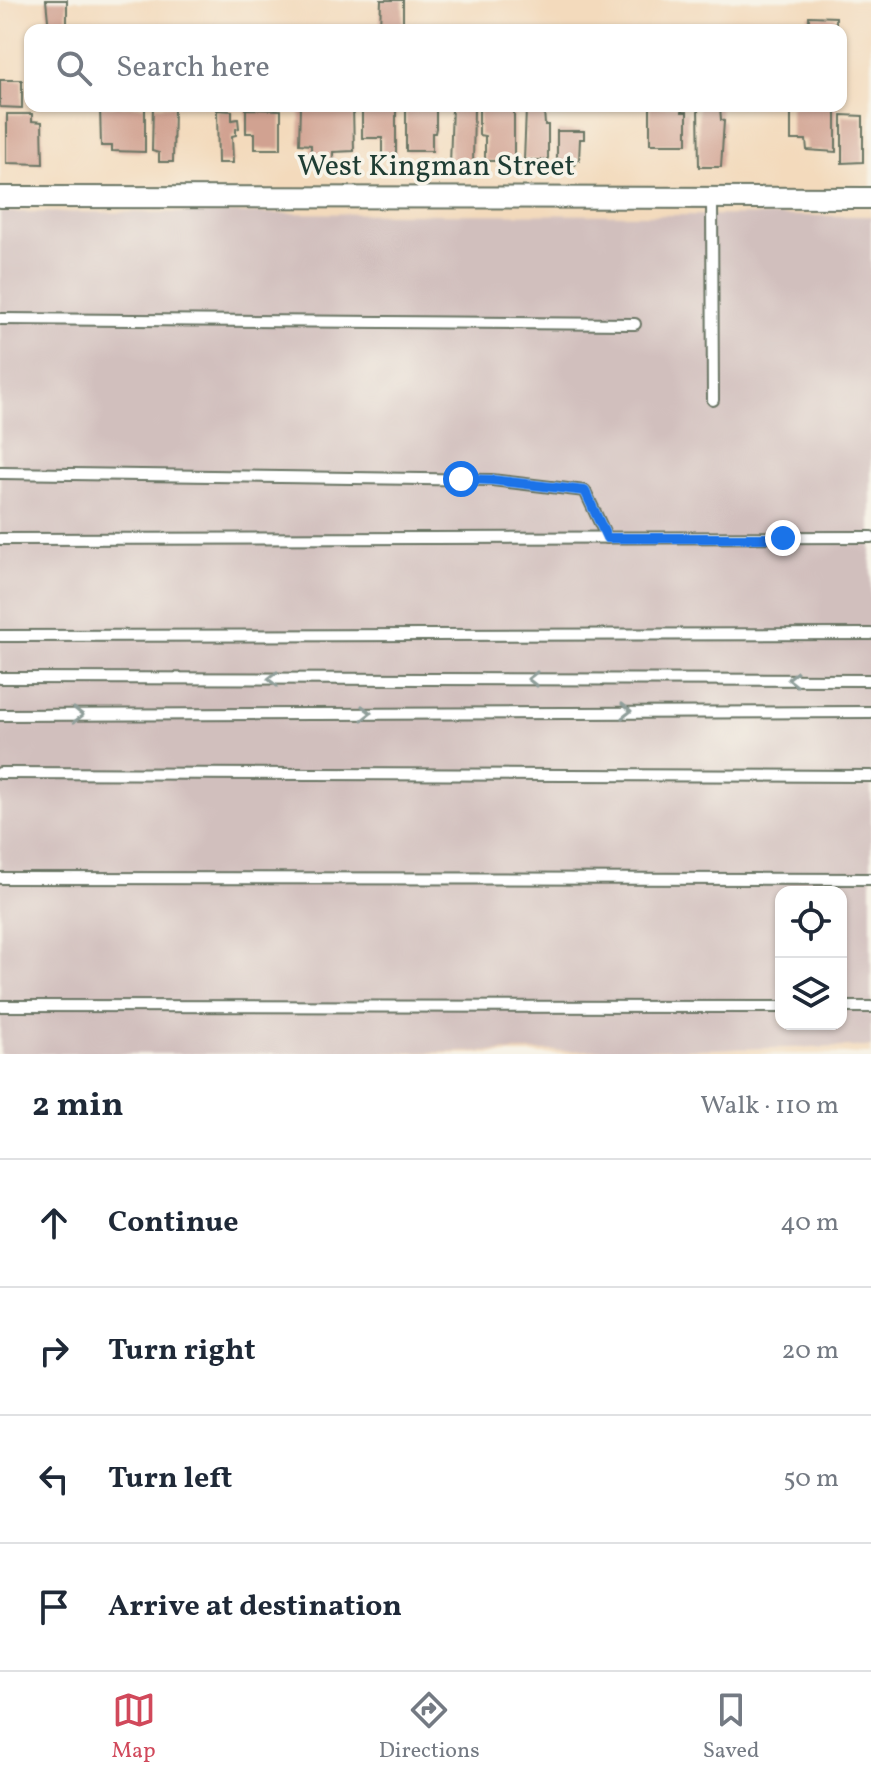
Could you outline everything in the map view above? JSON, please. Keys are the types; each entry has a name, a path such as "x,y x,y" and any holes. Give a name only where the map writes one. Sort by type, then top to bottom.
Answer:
{"street":[{"name":"West Kingman Street","path":"0,197 871,198"}],"lane":[{"path":"712,198 713,400"},
{"path":"0,319 635,324"},
{"path":"0,473 492,480 585,491 607,538"},
{"path":"0,539 871,537"},
{"path":"0,636 871,634"},
{"path":"0,678 871,680"},
{"path":"0,715 670,710 871,712"},
{"path":"0,773 871,776"},
{"path":"0,878 871,879"},
{"path":"0,1006 775,1007"},
{"path":"847,1007 871,1007"}],"shaded area":[{"path":"0,212 871,216 871,1047 303,1054 0,1054"}],"building":[{"path":"46,0 67,0 67,24 48,24"},
{"path":"381,0 403,0 403,24 380,24"},
{"path":"809,16 836,17 836,24 809,24"},
{"path":"0,80 22,80 22,108 0,107"},
{"path":"100,112 145,112 145,152 112,151 112,146 101,146"},
{"path":"153,112 174,112 173,162 159,162 159,153 152,151"},
{"path":"217,112 232,112 232,120 238,119 239,128 232,136 233,163 218,163"},
{"path":"246,112 281,112 281,149 255,149 255,133 246,133"},
{"path":"300,112 353,112 354,151 333,152 333,162 311,162 311,145 299,144"},
{"path":"362,112 396,112 396,155 382,155 382,138 362,138"},
{"path":"406,112 436,112 432,151 406,151"},
{"path":"452,112 474,112 473,166 450,166"},
{"path":"479,112 514,112 514,161 485,161 485,136 479,135"},
{"path":"526,112 544,112 545,125 548,125 548,160 524,160"},
{"path":"650,112 687,112 687,144 650,144"},
{"path":"698,112 720,112 721,120 724,121 721,167 699,167"},
{"path":"791,112 836,112 836,152 807,150 806,140 791,140"},
{"path":"7,114 32,114 32,121 42,122 43,164 7,163"},
{"path":"842,115 863,116 863,162 842,163"},
{"path":"557,131 584,131 584,139 580,139 579,160 575,160 575,165 560,165 560,159 557,159"}],"route":[{"path":"461,479 585,491 607,538 783,538"}]}
